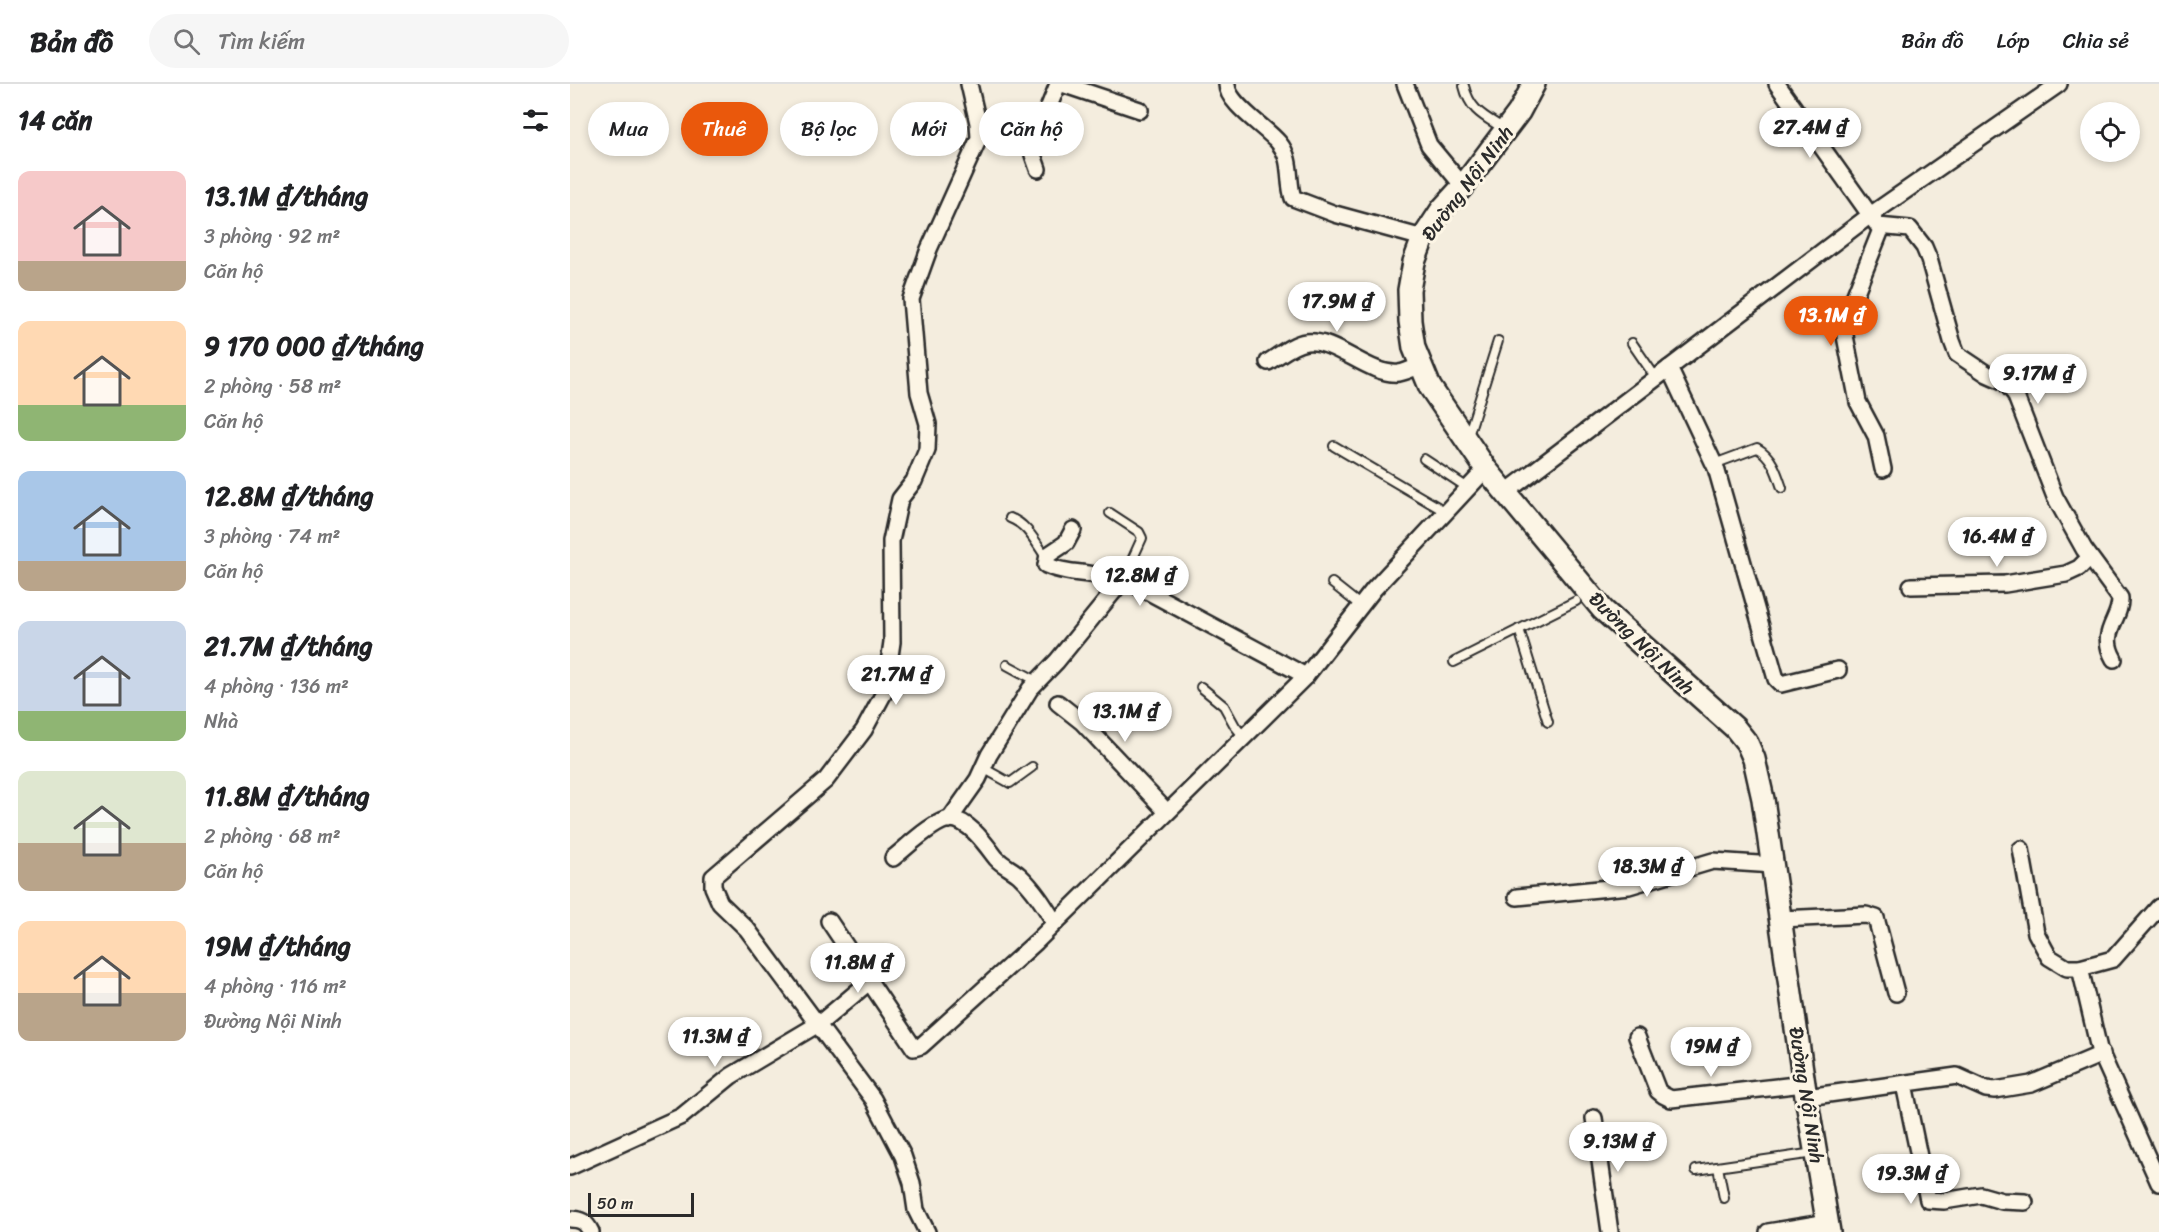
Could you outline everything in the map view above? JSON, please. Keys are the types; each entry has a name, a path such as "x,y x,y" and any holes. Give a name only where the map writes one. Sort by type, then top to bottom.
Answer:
{"street":[{"path":"927,1232 916,1210 912,1183 903,1156 873,1100 747,929 720,903 712,887 713,877 826,780 864,730 885,691 892,642 891,541 900,499 914,481 927,450 928,424 919,393 911,299 928,249 978,138 978,123 969,84"},
{"path":"1038,169 1033,156 1033,146 1060,84 1140,110"},
{"path":"1227,84 1226,90 1235,102 1281,145 1289,165 1293,198 1335,214 1423,238"},
{"path":"1405,84 1429,146 1463,186"},
{"name":"Đường Nội Ninh","path":"1534,84 1519,112 1463,186 1442,208 1423,238 1414,262 1409,290 1414,348 1430,387 1466,441 1582,598 1603,610 1735,728 1754,759 1774,865 1805,1091 1828,1227"},
{"path":"1777,84 1869,216 1878,226 1910,229 1924,248 1957,354 1987,374 2005,382 2015,394 2055,496 2090,558 2120,598 2120,606 2108,636 2109,650 2114,659"},
{"path":"1505,493 1869,216 2059,84"},
{"path":"1882,227 1847,315 1845,336 1858,402 1876,436 1883,469"},
{"path":"1268,362 1298,344 1308,341 1389,372 1400,373 1421,365"},
{"path":"1669,368 1714,464 1776,680 1781,684 1838,670"},
{"path":"829,921 914,1048 918,1048 1055,923 1306,676 1374,589 1486,469"},
{"path":"1073,530 1065,543 1046,557 1046,565 1058,570 1123,580 1306,676"},
{"path":"1911,586 2005,584 2066,574 2079,568 2090,558"},
{"path":"949,820 978,779 1010,719 1037,681 1057,662 1123,580"},
{"path":"1058,703 1082,722 1167,812"},
{"path":"894,858 936,824 953,819 980,837 997,859 1036,892 1055,923"},
{"path":"2021,849 2037,933 2049,957 2067,968 2080,969 2107,961 2118,955 2159,907"},
{"path":"1517,897 1629,886 1713,861 1774,865"},
{"path":"1781,919 1866,915 1876,918 1896,993"},
{"path":"2080,969 2096,1040 2159,1183"},
{"path":"570,1167 678,1118 731,1076 817,1025 870,981"},
{"path":"1637,1037 1658,1091 1671,1099 1904,1084 1961,1076 1986,1089 1995,1090 2031,1084 2102,1054"},
{"path":"1904,1084 1928,1200 1944,1201 1981,1195 2002,1201 2025,1202"},
{"path":"1594,1118 1610,1232"},
{"path":"570,1219 580,1220 587,1224 591,1232"},
{"path":"1768,1232 1828,1227"}],"lane":[{"path":"1464,86 1467,99 1475,111 1506,130"},
{"path":"1466,441 1498,341"},
{"path":"1632,343 1656,378"},
{"path":"1334,446 1446,512"},
{"path":"1714,464 1757,448 1770,460 1782,488"},
{"path":"1424,459 1468,488"},
{"path":"1110,513 1139,532 1142,538 1123,580"},
{"path":"1010,518 1018,521 1024,527 1046,557"},
{"path":"1332,583 1361,606"},
{"path":"1454,662 1582,598"},
{"path":"1519,629 1548,722"},
{"path":"1007,665 1037,681"},
{"path":"1201,687 1224,706 1244,737"},
{"path":"983,768 1010,783 1032,767"},
{"path":"1696,1170 1816,1153"},
{"path":"1718,1167 1724,1198"}]}
